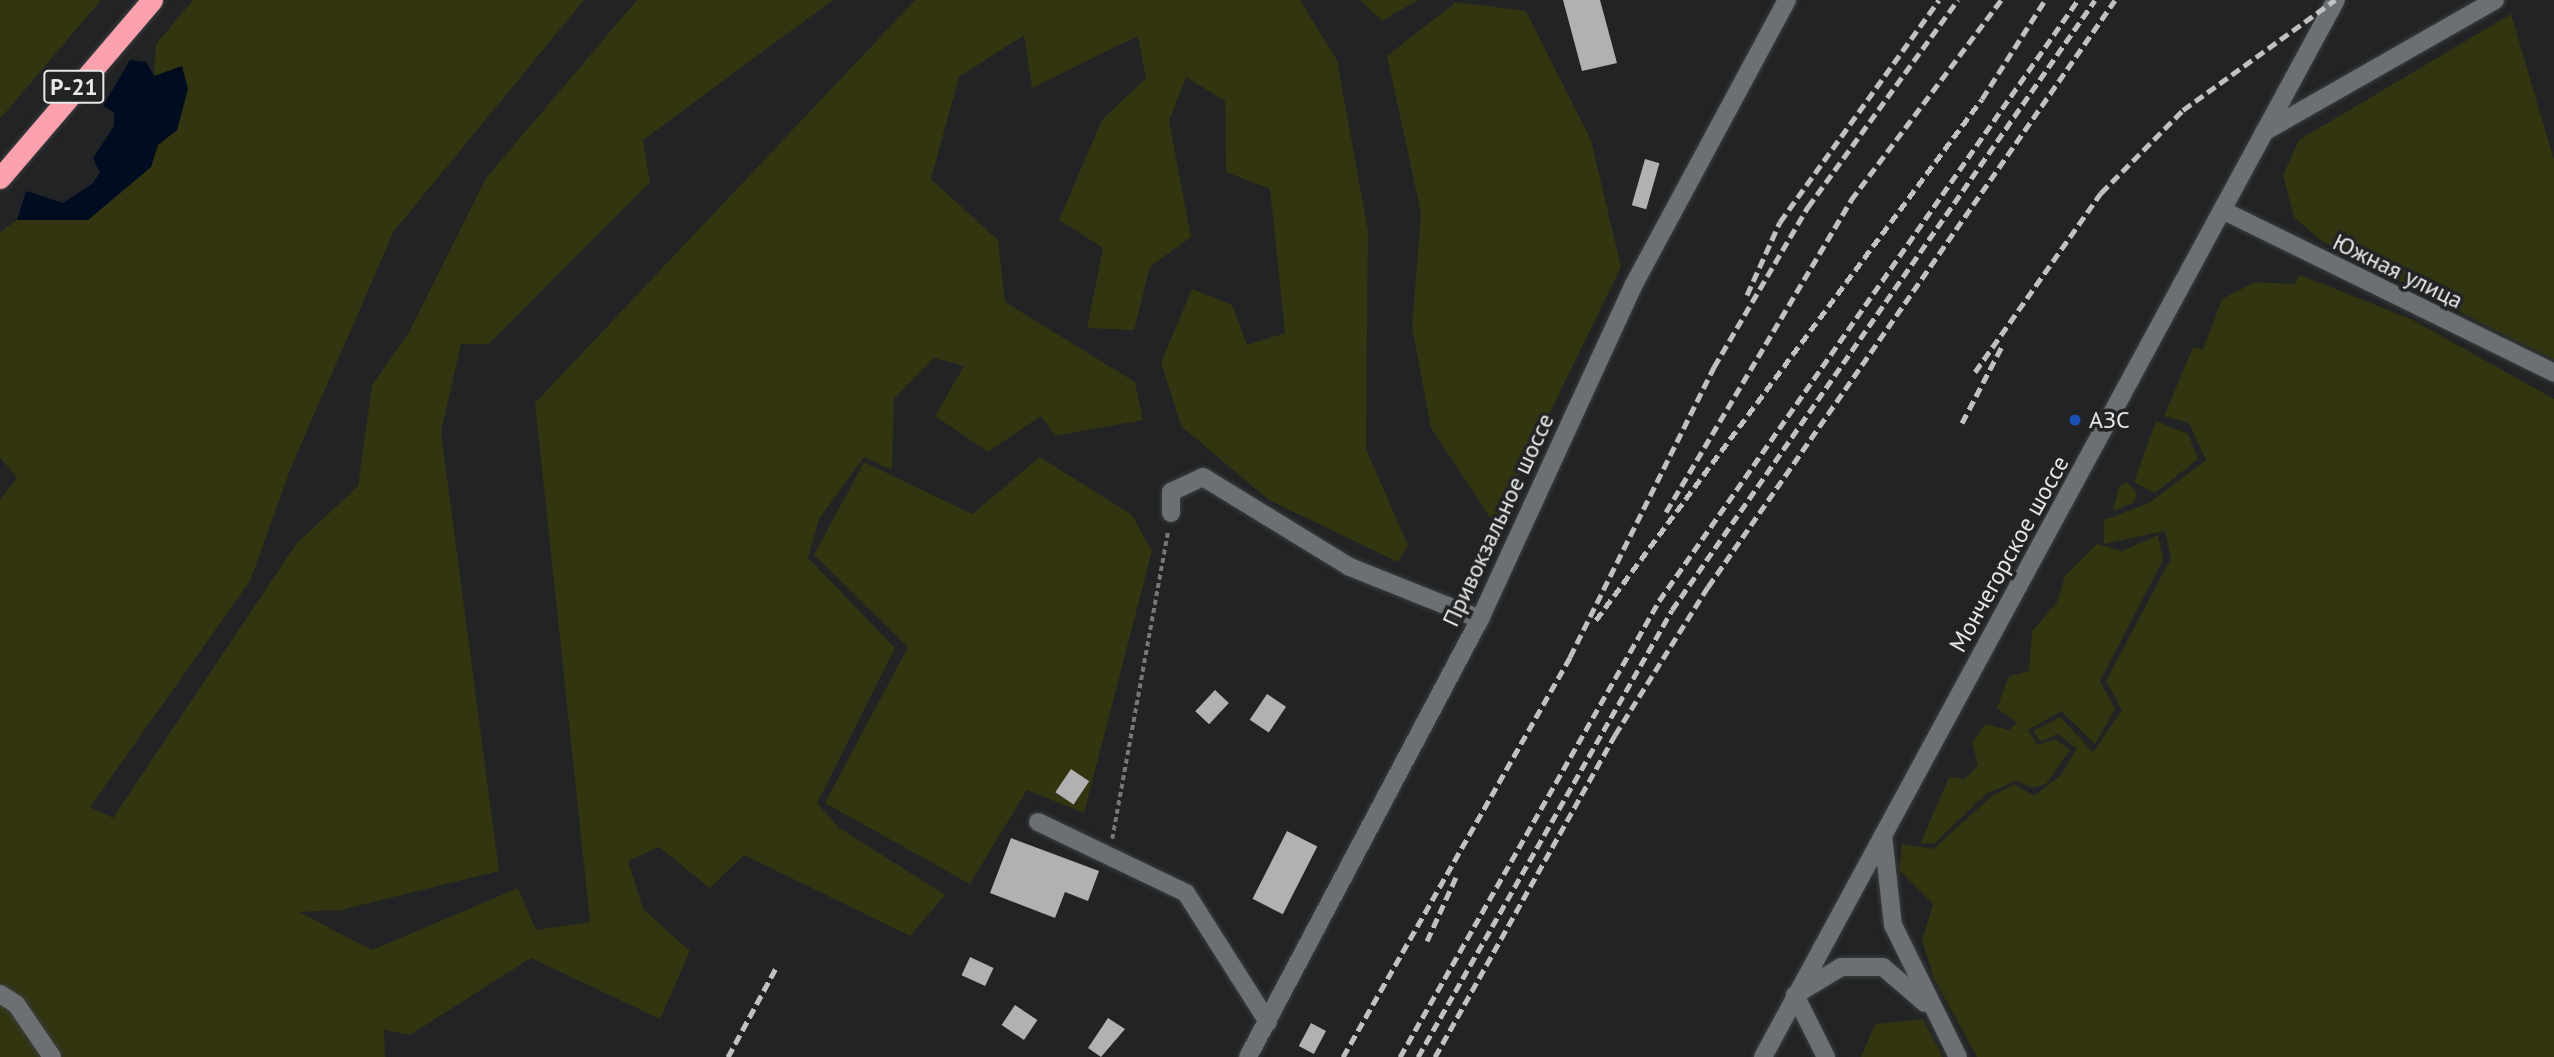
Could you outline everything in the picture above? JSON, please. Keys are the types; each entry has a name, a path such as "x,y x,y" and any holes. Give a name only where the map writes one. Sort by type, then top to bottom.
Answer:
{"highway":[{"name":"Р-21","path":"0,178 152,0"}],"street":[{"name":"Привокзальное шоссе","path":"1248,1057 1480,620 1633,286 1787,0"},
{"name":"Мончегорское шоссе","path":"1763,1057 2336,0"},
{"path":"2264,132 2495,0"},
{"name":"Южная улица","path":"2222,210 2554,373"},
{"path":"1171,513 1171,492 1203,477 1350,567 1480,620"},
{"path":"1038,822 1110,852 1186,893 1268,1022"},
{"path":"1883,835 1894,925 1931,1007 1958,1057"},
{"path":"1826,1057 1795,995 1841,967 1882,967 1931,1007"},
{"path":"0,994 16,1004 52,1057"}],"path":[{"path":"1110,852 1171,513"}],"green space":[{"path":"0,0 101,0 0,119"},
{"path":"193,0 584,0 394,231 292,465 250,581 90,807 113,818 296,544 358,486 372,385 408,334 486,178 637,0 833,0 643,140 650,182 489,344 461,344 441,432 499,871 341,910 299,912 372,950 518,888 536,930 590,922 535,403 915,0 1300,0 1337,60 1368,231 1366,449 1408,545 1398,562 1269,500 1181,426 1161,362 1192,289 1232,305 1247,345 1285,333 1270,189 1226,172 1225,101 1186,77 1169,121 1191,237 1150,267 1134,330 1087,328 1103,248 1059,220 1102,120 1146,78 1138,36 1032,88 1024,35 959,77 931,179 998,240 1005,302 1135,382 1143,420 1055,436 1041,416 988,452 935,416 964,366 934,358 894,399 892,470 864,457 819,519 808,558 895,648 817,803 838,827 945,895 910,936 744,855 710,888 659,847 628,861 643,909 690,951 660,1019 531,958 410,1035 384,1030 385,1057 0,1057 0,500 17,478 0,457 0,232 17,220 88,220 151,167 157,145 177,130 154,76 156,44"},
{"path":"1360,0 1418,0 1382,21"},
{"path":"1456,2 1526,11 1591,140 1621,267 1495,525 1431,428 1412,327 1421,213 1387,56"},
{"path":"2511,14 2554,160 2554,360 2323,242 2294,217 2283,175 2299,140"},
{"path":"2300,275 2411,319 2554,399 2554,1057 1977,1057 1934,979 1922,940 1933,904 1899,870 1902,844 1933,849 1992,796 2015,784 2034,796 2061,775 2077,748 2057,734 2041,742 2033,731 2060,717 2093,752 2122,710 2106,681 2171,558 2165,531 2104,544 2104,520 2149,503 2206,460 2189,423 2164,416 2193,347 2203,350 2222,299 2255,282 2294,284"},
{"path":"2156,421 2188,434 2198,459 2155,493 2134,482"},
{"path":"1040,457 1132,515 1152,551 1084,813 1027,790 970,884 825,803 908,647 814,555 864,462 972,514"},
{"path":"2127,482 2137,493 2133,503 2113,511 2119,486"},
{"path":"2158,535 2163,560 2100,681 2115,709 2095,744 2061,711 2028,730 2037,745 2055,739 2070,750 2046,784 2032,788 2016,781 1986,794 1935,843 1920,844 1949,777 1965,779 1978,765 1972,743 1985,724 2009,730 2017,723 1997,708 2009,676 2029,671 2032,631 2057,602 2065,576 2097,544 2122,551"},
{"path":"1923,1019 1943,1057 1861,1057 1875,1024"}],"water":[{"path":"130,60 146,62 154,76 182,66 188,89 177,130 158,145 151,167 88,220 17,220 26,191 63,203 92,184 100,173 93,158 114,126 114,112 103,106"}],"building":[{"path":"1563,0 1600,0 1617,63 1582,71"},
{"path":"1645,159 1659,163 1646,209 1632,205"},
{"path":"1215,690 1229,703 1209,724 1195,711"},
{"path":"1267,694 1286,707 1269,733 1250,720"},
{"path":"1071,769 1089,781 1074,805 1055,792"},
{"path":"1287,831 1317,846 1283,914 1252,899"},
{"path":"1011,838 1099,871 1088,901 1065,892 1055,918 990,893"},
{"path":"970,957 994,968 985,986 962,975"},
{"path":"1015,1005 1037,1020 1024,1040 1002,1025"},
{"path":"1108,1018 1125,1029 1101,1057 1088,1048"},
{"path":"1311,1023 1326,1031 1314,1054 1299,1046"}],"railway":[{"path":"1747,295 1780,222 1939,0"},
{"path":"1343,1057 1570,657 1714,367 1808,207 1958,0"},
{"path":"1666,512 1851,200 2001,0"},
{"path":"1596,620 1982,99 2045,0"},
{"path":"1400,1057 1659,601 2078,0"},
{"path":"1418,1057 1672,610 2095,0"},
{"path":"1435,1057 1615,735 1708,587 2115,0"},
{"path":"1975,372 2101,193 2183,110 2335,0"},
{"path":"1962,423 2002,346"},
{"path":"1427,941 1456,877"},
{"path":"728,1057 776,968"}],"place":[{"name":"АЗС","path":"2075,420"}]}
